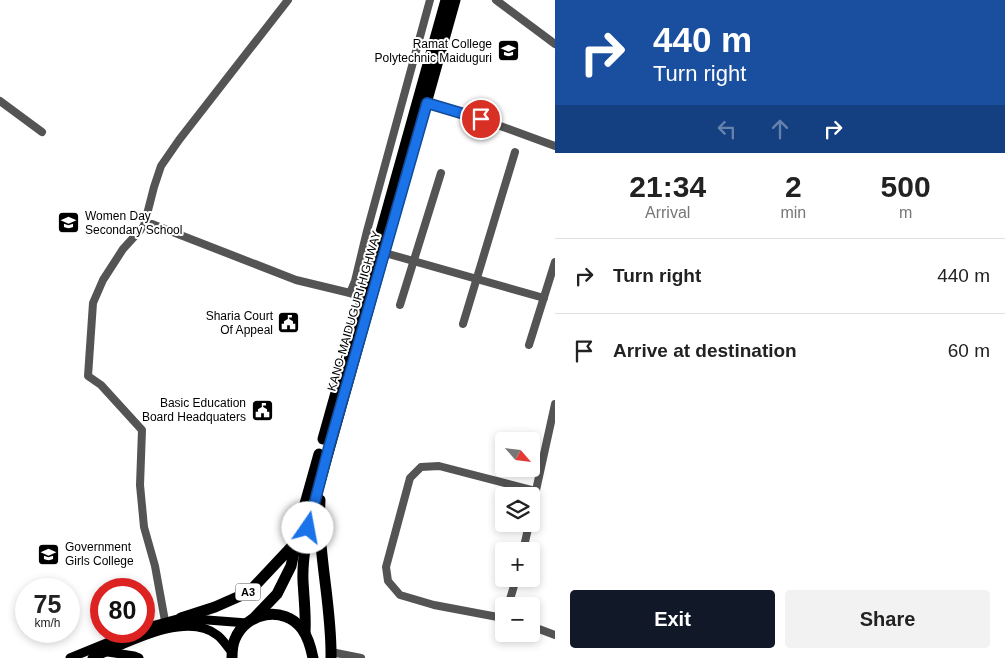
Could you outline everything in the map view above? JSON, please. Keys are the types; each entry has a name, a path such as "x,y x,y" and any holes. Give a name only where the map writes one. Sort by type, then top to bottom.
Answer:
{"highway":[{"name":"KANO-MAIDUGURI HIGHWAY","path":"305,632 306,604 303,581 305,548 313,507 385,253 446,0"},
{"name":"KANO-MAIDUGURI HIGHWAY","path":"250,621 277,594 291,566 303,511 363,298 455,0"},
{"name":"A3","path":"321,475 319,521 331,655"},
{"name":"A3","path":"181,618 228,602 249,592 297,541"},
{"name":"A3","path":"232,655 234,641 238,633 250,621 266,614 281,615 294,621 305,632 313,658"}],"main road":[{"path":"155,624 181,618 250,621"},
{"path":"92,658 167,629 192,625 200,626 218,635 232,655"},
{"path":"70,658 107,643"},
{"path":"108,652 139,658"}],"street":[{"path":"165,621 155,566 144,527 140,485 142,430 101,385 88,376 94,303 103,280 123,249 144,226 161,166 179,140 288,0"},
{"path":"350,293 355,281 430,0"},
{"path":"496,0 555,44"},
{"path":"0,101 42,132"},
{"path":"422,102 481,119 555,146"},
{"path":"464,324 515,152"},
{"path":"400,305 441,173"},
{"path":"144,226 152,224 296,280 363,298"},
{"path":"385,253 544,298"},
{"path":"530,345 555,262"},
{"path":"537,487 555,404"},
{"path":"495,616 434,605 400,595 388,581 386,567 410,478 421,467 439,466 520,487"},
{"path":"540,629 555,635"},
{"path":"331,655 361,658"}],"place":[{"name":"Ramat College Polytechnic Maiduguri","path":"508,51"},
{"name":"Women Day Secondary School","path":"69,223"},
{"name":"Sharia Court Of Appeal","path":"289,323"},
{"name":"Basic Education Board Headquaters","path":"262,410"},
{"name":"Government Girls College","path":"49,554"}],"route":[{"path":"308,528 329,447 427,103 481,119"}]}
